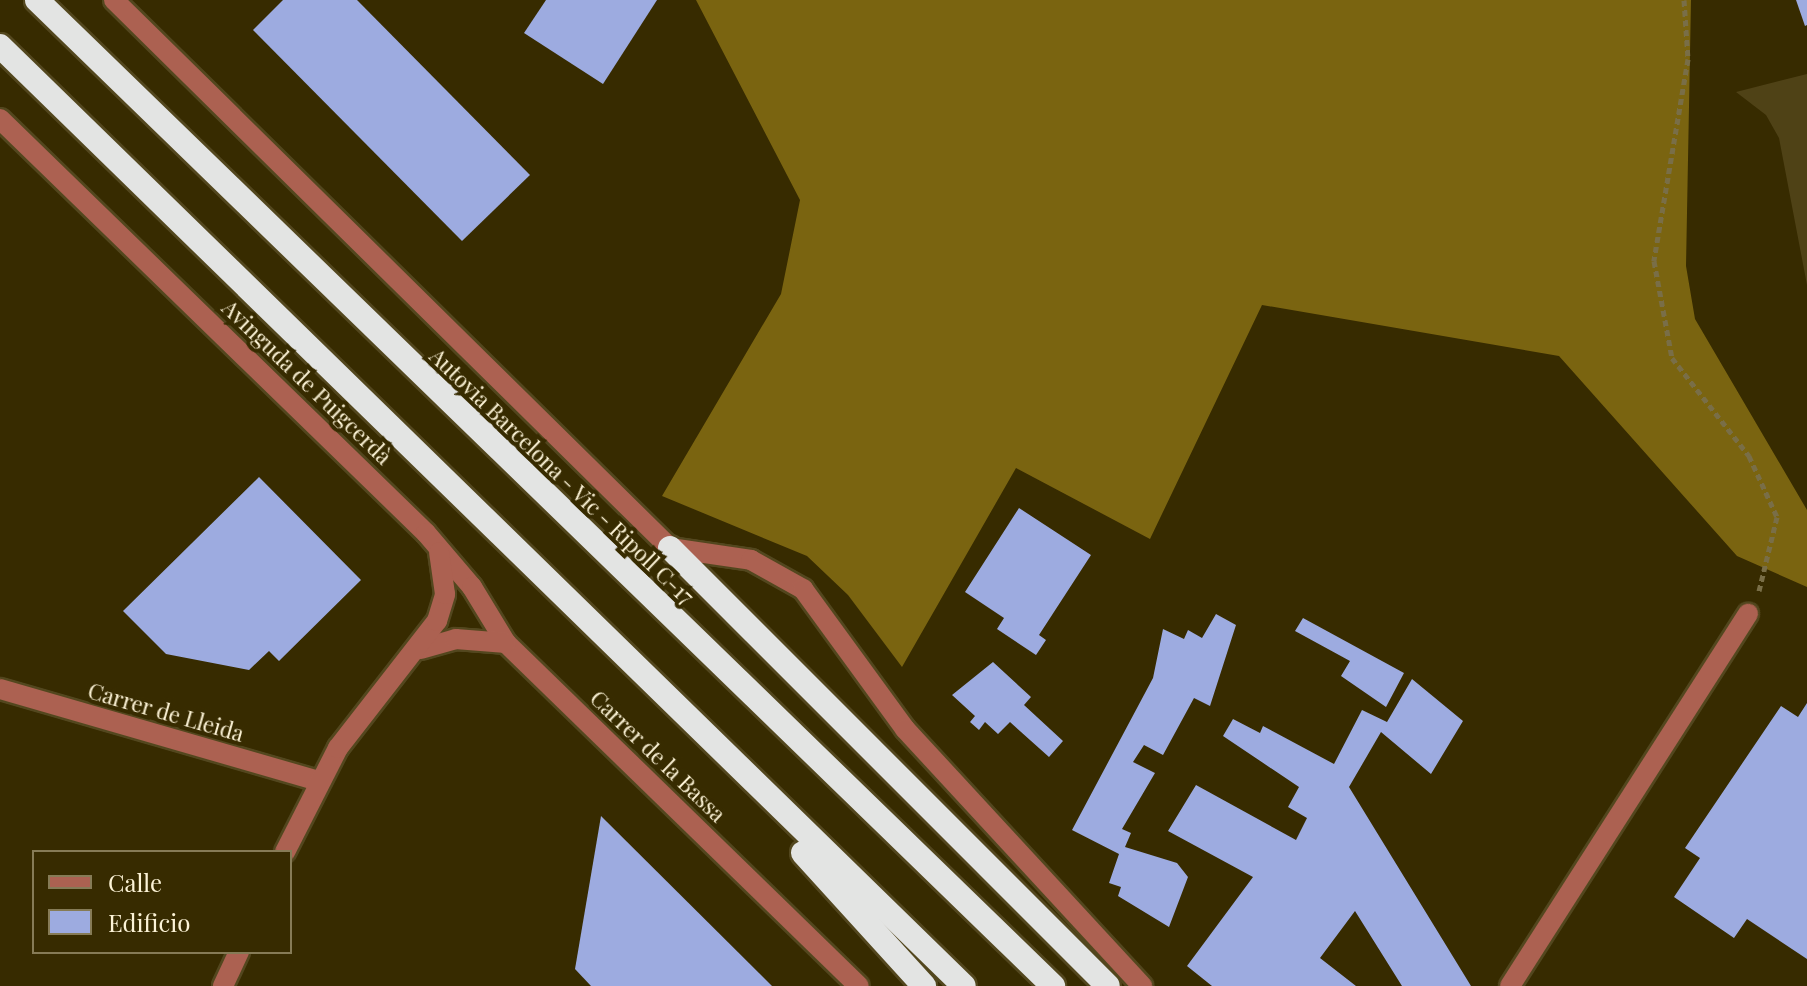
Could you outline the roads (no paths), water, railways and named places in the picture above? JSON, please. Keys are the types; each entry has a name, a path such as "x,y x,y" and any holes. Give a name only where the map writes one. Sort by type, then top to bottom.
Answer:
{"highway":[{"name":"Autovia Barcelona - Vic - Ripoll C-17","path":"37,0 1053,986"},
{"path":"0,46 748,781 964,986"},
{"path":"670,548 1108,986"},
{"path":"748,781 796,845 924,986"}],"street":[{"path":"114,0 670,548 751,560 803,589 905,729 1142,986"},
{"name":"Avinguda de Puigcerdà","path":"0,119 439,548"},
{"path":"286,850 318,781 338,748 421,649 445,594 439,548"},
{"name":"Carrer de la Bassa","path":"439,548 472,587 506,643 859,986"},
{"path":"1510,986 1748,614"},
{"path":"421,649 456,639 506,643"},
{"name":"Carrer de Lleida","path":"0,689 318,781"},
{"path":"223,986 238,954"}]}
